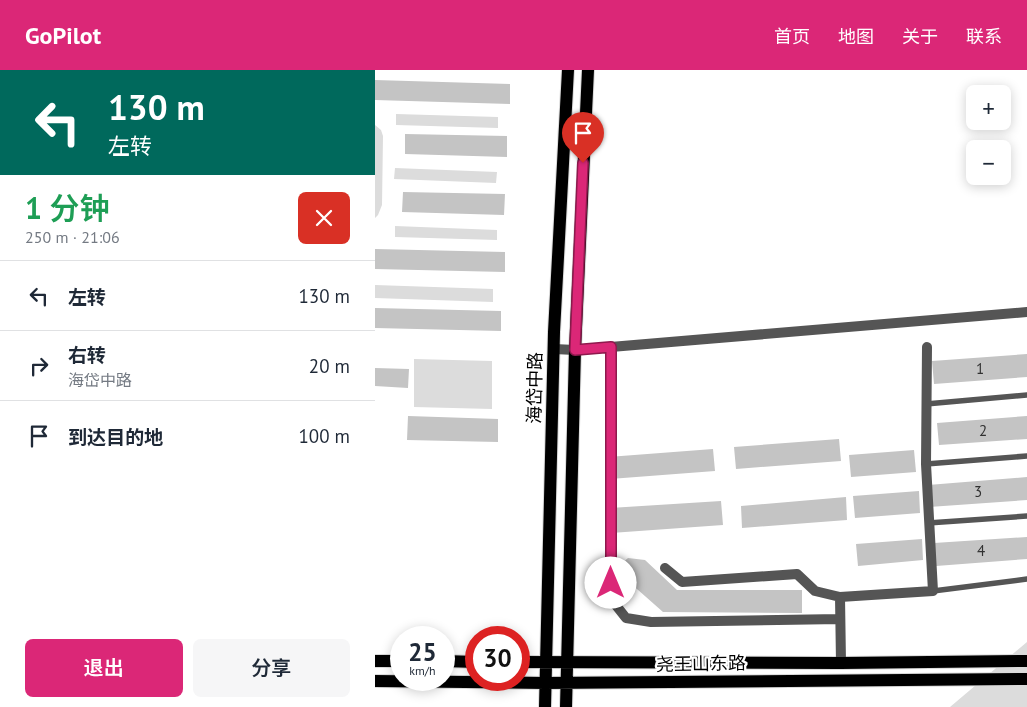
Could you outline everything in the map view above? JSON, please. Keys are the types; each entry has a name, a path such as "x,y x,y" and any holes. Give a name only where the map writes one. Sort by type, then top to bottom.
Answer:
{"main road":[{"name":"海岱中路","path":"545,707 554,349 568,70"},
{"path":"566,707 575,350 588,70"},
{"path":"375,661 390,661"},
{"name":"尧王山东路","path":"530,662 1027,661"},
{"name":"尧王山东路","path":"375,681 566,683 854,679 1027,679"}],"street":[{"path":"554,349 575,350 1027,312"},
{"path":"611,347 611,599 626,618 651,622 840,619"},
{"path":"665,568 682,582 797,574 815,590 840,597 933,590 925,464 927,347"},
{"path":"840,597 840,619 847,662"}],"lane":[{"path":"926,404 1027,395"},
{"path":"925,464 1027,456"},
{"path":"928,523 1027,516"},
{"path":"933,590 1027,579"}],"shaded area":[{"path":"396,114 498,117 498,128 396,125"},
{"path":"375,125 381,130 383,136 382,205 375,218"},
{"path":"395,168 497,172 496,183 394,179"},
{"path":"395,226 497,230 497,240 395,237"},
{"path":"375,285 493,289 493,302 375,298"},
{"path":"414,359 492,361 492,409 414,407"},
{"path":"1027,642 1027,707 950,707"}],"building":[{"path":"375,80 510,84 510,104 375,100"},
{"path":"405,134 507,136 507,157 405,154"},
{"path":"403,192 505,194 504,215 402,212"},
{"path":"375,249 505,252 505,272 375,269"},
{"path":"375,308 501,311 501,331 375,328"},
{"path":"1027,354 1027,377 934,384 932,361"},
{"path":"375,368 409,369 408,388 375,386"},
{"path":"408,416 498,419 498,442 407,440"},
{"path":"1027,416 1027,439 939,445 937,423"},
{"path":"839,439 841,461 736,469 734,447"},
{"path":"713,449 715,471 610,479 608,457"},
{"path":"914,450 916,472 851,477 849,455"},
{"path":"1027,477 1027,500 929,507 928,485"},
{"path":"919,491 920,513 855,518 853,496"},
{"path":"846,497 847,520 742,528 741,506"},
{"path":"721,501 723,525 611,533 610,508"},
{"path":"1027,537 1027,559 936,566 934,543"},
{"path":"922,539 923,560 858,566 856,544"},
{"path":"628,558 645,560 677,590 802,590 802,613 663,612 620,574 621,564"}],"route":[{"path":"583,163 575,350 611,347 611,583"}]}
